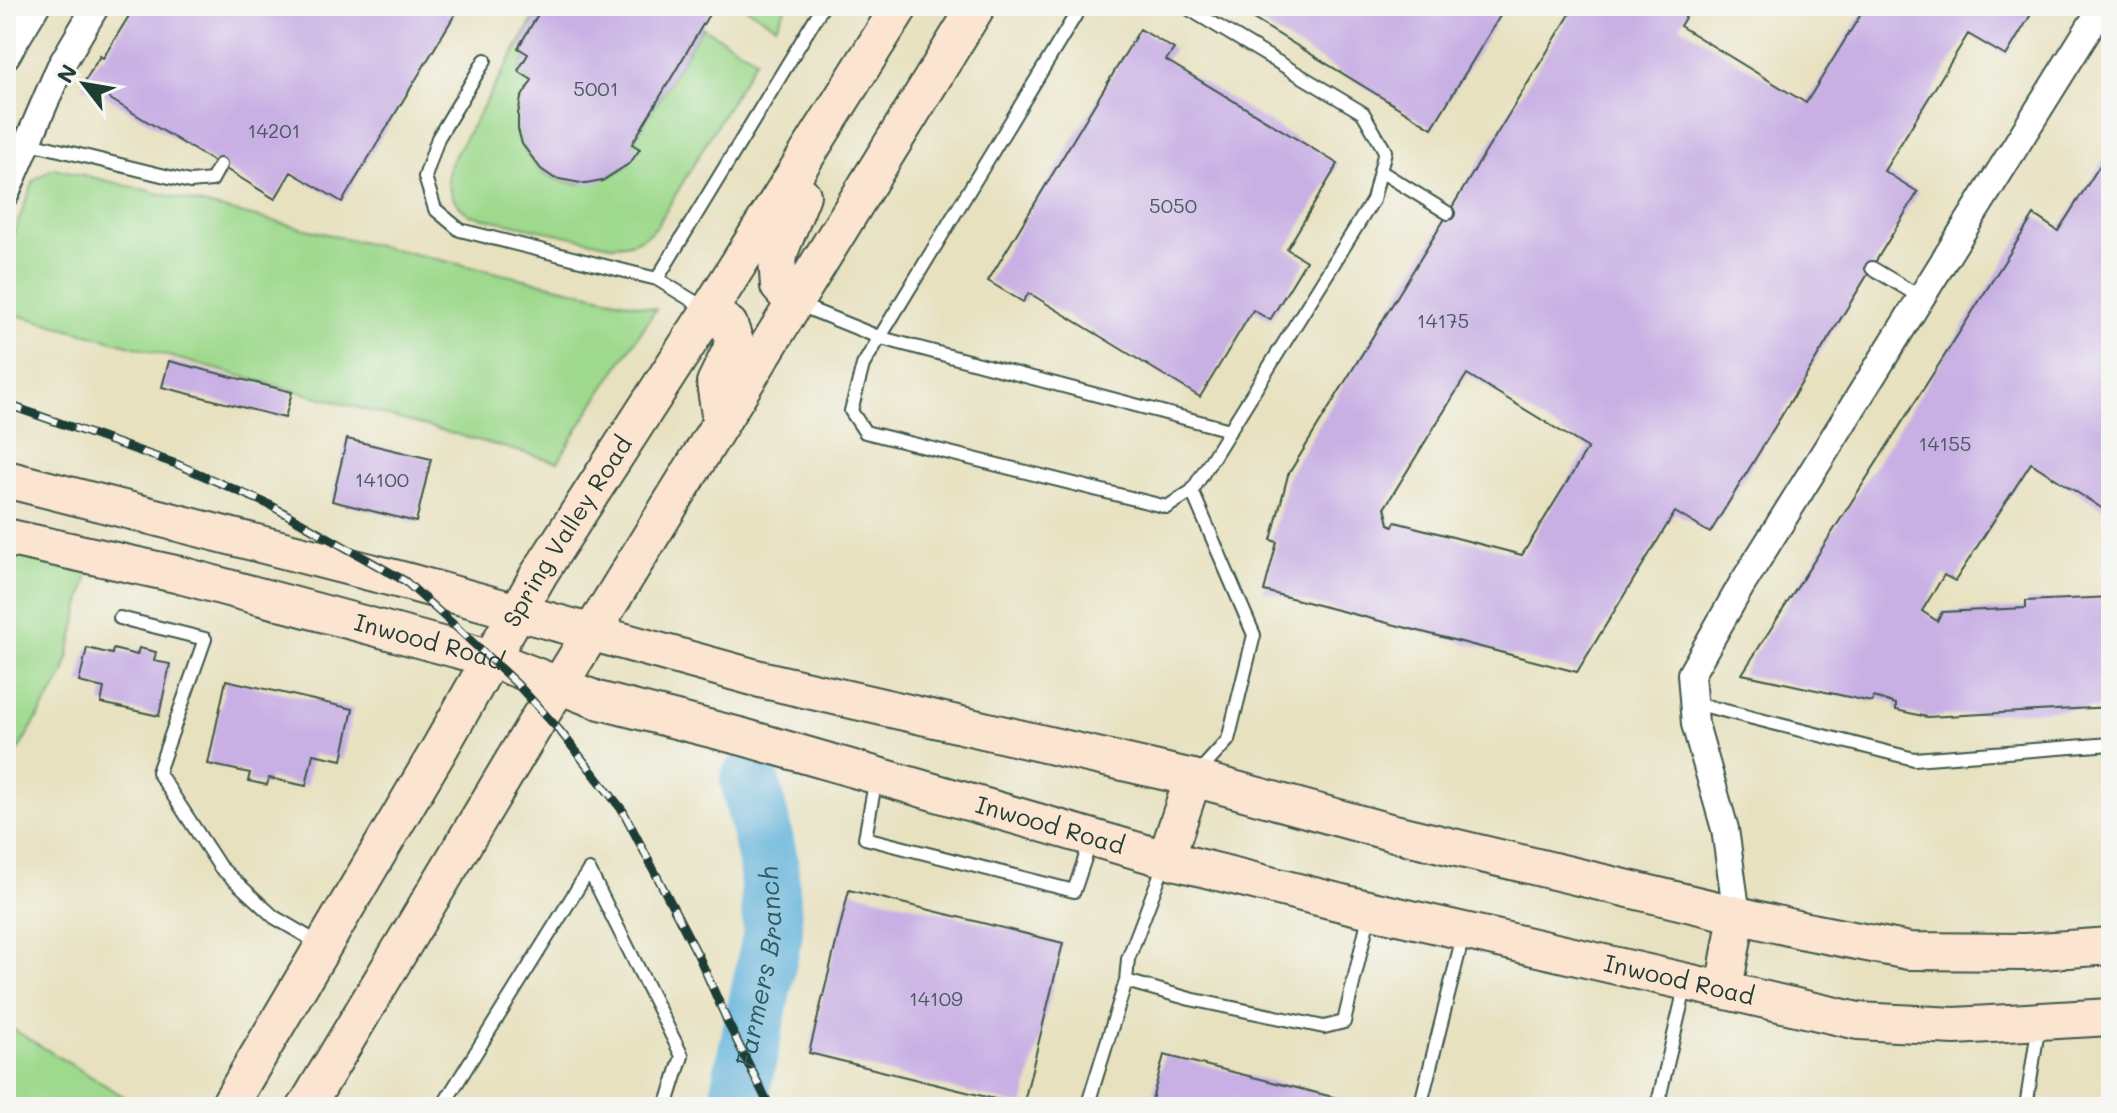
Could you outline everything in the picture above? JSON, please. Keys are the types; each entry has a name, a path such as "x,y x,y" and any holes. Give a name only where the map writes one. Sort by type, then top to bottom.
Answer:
{"main road":[{"name":"Spring Valley Road","path":"228,1107 539,574 709,311 900,6"},
{"path":"306,1107 721,421 977,6"},
{"path":"794,303 779,286 777,258 837,108"},
{"path":"709,311 729,325 735,342 715,383 721,421"},
{"path":"6,479 518,612 760,679 1193,778 1390,832 1737,915 1909,951 2025,952 2111,946"},
{"name":"Inwood Road","path":"6,537 180,575 489,658 623,707 743,737 1166,859 1370,910 1858,1021 1955,1026 2111,1017"},
{"path":"1166,859 1193,778"},
{"path":"1724,989 1737,915"}],"street":[{"path":"6,56 36,6"},
{"path":"6,193 16,140 96,6"},
{"path":"1737,915 1725,829 1695,724 1691,674 1727,611 2103,6"}],"lane":[{"path":"657,279 823,6"},
{"path":"1081,6 863,365 851,411 865,432 1167,507 1192,491 1373,200 1385,151 1363,113 1184,6"},
{"path":"485,60 438,138 429,164 425,177 435,209 460,230 657,279 709,311"},
{"path":"16,140 190,182 212,180 220,165"},
{"path":"1380,171 1448,213"},
{"path":"1872,268 1922,298"},
{"path":"794,303 881,338 1230,430"},
{"path":"1192,491 1254,635 1228,740 1193,778"},
{"path":"120,618 205,639 158,772 220,867 274,917 323,945"},
{"path":"1694,703 1914,759 2111,744"},
{"path":"877,775 865,838 1074,891 1092,837"},
{"path":"1087,1107 1126,981 1128,959 1166,859"},
{"path":"442,1107 589,870 682,1056 666,1107"},
{"path":"1126,981 1190,999 1324,1027 1344,1022 1370,910"},
{"path":"1420,1107 1464,931"},
{"path":"1657,1107 1687,981"},
{"path":"2026,1107 2039,1022"}],"green space":[{"path":"541,6 528,54 518,71 532,80 521,107 520,132 527,153 540,170 559,180 581,183 605,178 630,163 632,144 702,27 756,59 657,226 636,241 611,245 470,215 458,205 451,193 448,179 450,164"},
{"path":"743,6 787,6 776,26"},
{"path":"54,168 656,309 558,462 6,312 6,254 34,180"},
{"path":"6,554 88,573 64,674 6,770"},
{"path":"6,1025 141,1107 6,1107"}],"building":[{"path":"135,6 460,6 342,202 291,172 275,199 102,94 100,97 82,86"},
{"path":"543,6 714,6 632,144 640,149 630,163 602,181 586,184 554,178 541,169 522,144 518,114 521,98 532,80 518,71 528,54 518,48"},
{"path":"1232,6 1506,6 1432,128"},
{"path":"1575,6 1692,6 1680,26 1806,103 1866,6 2036,6 2006,56 1968,34 1884,171 1918,192 1710,533 1675,512 1577,672 1264,591 1277,542 1271,540 1288,475","holes":["1467,374 1588,448 1522,555 1395,522 1393,526 1389,524 1385,507"]},
{"path":"1140,29 1174,49 1166,60 1338,164 1287,249 1306,261 1270,320 1253,310 1200,397 1029,293 1023,302 988,281"},
{"path":"2111,148 2111,514 2031,463 1955,581 1944,575 1922,611 1937,621 1942,612 2026,608 2026,601 2111,597 2111,707 1927,717 1896,710 1896,704 1874,697 1872,702 1742,674 2034,215 2058,231"},
{"path":"169,361 292,392 285,418 162,387"},
{"path":"347,439 431,459 416,522 332,501"},
{"path":"87,648 112,654 113,649 137,655 139,648 156,652 154,661 170,664 159,716 101,703 104,688 79,682"},
{"path":"226,680 353,709 342,760 313,754 306,786 269,778 267,785 248,781 250,773 208,764"},
{"path":"849,890 1063,943 1023,1106 809,1053"},
{"path":"1164,1055 1349,1101 1347,1107 1150,1107"}],"waterway":[{"name":"Farmers Branch","path":"741,1107 741,1086 773,932 768,860 750,781"}],"railway":[{"path":"6,404 179,465 270,505 405,581 455,626 517,684 560,731 623,811 699,957 770,1107"}]}
